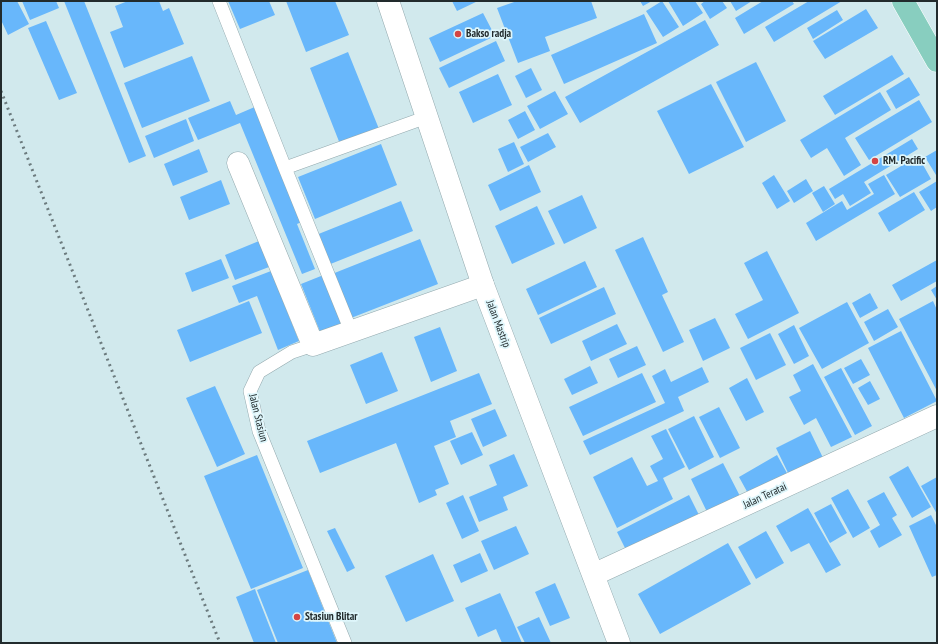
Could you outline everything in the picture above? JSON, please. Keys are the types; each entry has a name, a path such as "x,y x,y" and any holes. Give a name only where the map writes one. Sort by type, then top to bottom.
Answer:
{"main road":[{"path":"903,1 937,61"}],"street":[{"name":"Jalan Mastrip","path":"388,1 483,285 619,643"},
{"path":"238,163 313,345"},
{"name":"Jalan Stasiun","path":"313,345 483,285"},
{"name":"Jalan Teratai","path":"593,575 937,416"}],"lane":[{"path":"219,1 352,332"},
{"path":"285,168 427,117"},
{"name":"Jalan Stasiun","path":"313,345 292,352 259,372 250,391 259,431 345,643"}],"building":[{"path":"1,1 17,1 29,24 8,35 1,20"},
{"path":"22,1 56,1 59,8 30,20"},
{"path":"64,1 84,1 146,156 129,163"},
{"path":"128,1 159,1 163,11 169,8 184,44 124,68 110,32 123,27 115,6"},
{"path":"228,1 269,1 275,15 240,29"},
{"path":"286,1 335,1 349,35 306,52"},
{"path":"452,1 478,1 457,11"},
{"path":"517,1 591,1 597,18 545,37 550,51 518,63 497,8"},
{"path":"640,1 652,1 643,6"},
{"path":"662,1 679,27 663,37 646,11"},
{"path":"668,1 695,1 703,13 683,26"},
{"path":"705,1 722,1 727,8 710,19 701,4"},
{"path":"730,1 752,1 736,11"},
{"path":"763,1 792,1 794,4 744,34 735,18"},
{"path":"809,1 842,1 774,42 765,27"},
{"path":"866,9 878,28 825,59 813,41"},
{"path":"837,10 843,20 813,39 807,28"},
{"path":"483,13 495,36 440,62 429,38"},
{"path":"644,14 657,43 564,84 551,55"},
{"path":"705,20 719,45 580,123 565,97"},
{"path":"46,21 77,93 59,100 28,28"},
{"path":"496,41 505,61 449,88 439,68"},
{"path":"348,52 379,129 340,144 310,68"},
{"path":"892,55 904,74 835,115 823,96"},
{"path":"192,56 210,101 142,128 124,83"},
{"path":"756,62 786,121 746,142 716,82"},
{"path":"531,68 542,90 526,98 515,76"},
{"path":"498,74 512,105 473,123 459,92"},
{"path":"909,77 920,95 896,109 886,91"},
{"path":"711,84 744,147 689,174 657,111"},
{"path":"555,91 568,114 540,129 527,106"},
{"path":"880,92 891,110 845,138 861,165 844,176 827,148 811,158 800,140"},
{"path":"919,100 932,122 869,160 855,138"},
{"path":"230,101 236,115 257,106 304,221 297,224 315,269 302,274 240,123 198,140 188,118"},
{"path":"525,111 535,130 518,139 508,120"},
{"path":"186,119 194,141 154,158 145,136"},
{"path":"548,133 556,147 528,162 520,147"},
{"path":"912,139 918,149 864,182 871,193 850,206 843,194 835,199 829,189"},
{"path":"514,142 524,164 508,172 498,149"},
{"path":"381,144 397,185 315,219 298,177"},
{"path":"199,149 208,172 173,186 164,164"},
{"path":"937,150 937,175 936,175 925,157"},
{"path":"918,156 931,179 900,197 886,175"},
{"path":"529,165 541,192 500,211 488,185"},
{"path":"774,175 790,201 777,209 762,183"},
{"path":"884,175 895,194 816,241 806,223 842,201 847,210 874,194 868,184"},
{"path":"806,179 813,191 794,203 787,191"},
{"path":"221,180 230,204 189,220 180,197"},
{"path":"937,181 937,207 931,211 919,192"},
{"path":"824,186 835,204 823,212 812,193"},
{"path":"914,192 925,210 889,232 878,213"},
{"path":"582,195 597,228 564,244 548,211"},
{"path":"401,201 413,231 328,265 316,235"},
{"path":"537,206 555,244 512,264 495,226"},
{"path":"643,237 668,292 662,295 684,342 663,352 615,250"},
{"path":"420,239 438,284 351,318 332,274"},
{"path":"259,241 269,267 235,280 225,255"},
{"path":"767,251 799,313 748,339 735,314 763,300 744,263"},
{"path":"221,259 229,278 192,292 185,273"},
{"path":"937,260 937,281 901,301 892,285"},
{"path":"585,261 597,287 538,315 526,289"},
{"path":"271,271 299,341 278,350 257,296 239,303 232,286"},
{"path":"326,274 346,324 321,334 301,284"},
{"path":"937,286 937,300 931,290"},
{"path":"604,287 616,314 551,344 539,318"},
{"path":"870,293 878,308 860,318 852,303"},
{"path":"249,301 262,333 190,362 177,330"},
{"path":"933,301 937,310 937,391 899,319"},
{"path":"847,302 869,343 822,369 799,328"},
{"path":"888,309 898,327 874,341 864,322"},
{"path":"715,318 730,348 703,361 689,330"},
{"path":"617,324 627,344 591,361 582,341"},
{"path":"794,325 809,356 794,364 778,334"},
{"path":"440,327 457,371 431,382 414,337"},
{"path":"901,331 937,401 904,418 868,348"},
{"path":"770,333 786,365 756,380 740,348"},
{"path":"637,346 646,365 618,378 609,359"},
{"path":"382,352 398,391 366,404 350,365"},
{"path":"861,359 870,375 853,384 844,368"},
{"path":"813,364 852,437 831,447 816,418 804,425 789,397 801,391 793,375"},
{"path":"590,366 598,383 572,395 564,379"},
{"path":"702,367 709,382 678,397 684,411 590,455 583,441 665,403 652,376 665,369 671,382"},
{"path":"841,368 872,426 855,435 824,377"},
{"path":"479,373 492,404 450,421 456,437 434,446 449,484 435,490 437,495 419,503 396,443 320,473 307,441"},
{"path":"642,373 656,402 583,436 569,407"},
{"path":"747,378 764,412 746,421 729,388"},
{"path":"870,381 880,399 868,405 858,388"},
{"path":"215,386 245,454 217,467 186,398"},
{"path":"719,407 740,448 720,458 699,417"},
{"path":"495,409 507,436 483,447 471,419"},
{"path":"694,416 714,457 689,470 668,429"},
{"path":"666,429 685,467 663,478 673,499 617,528 593,477 632,457 647,486 658,481 650,466 663,459 651,436"},
{"path":"810,431 825,462 791,479 776,448"},
{"path":"472,432 483,455 461,465 450,441"},
{"path":"514,454 528,486 503,497 508,510 479,522 469,497 497,485 489,465"},
{"path":"257,455 303,568 251,589 204,476"},
{"path":"777,455 788,475 750,497 739,477"},
{"path":"723,463 742,500 709,516 691,479"},
{"path":"908,466 931,507 912,518 889,477"},
{"path":"937,477 937,514 921,486"},
{"path":"848,489 870,528 853,538 831,498"},
{"path":"884,492 897,515 892,518 902,535 879,548 870,531 880,525 867,501"},
{"path":"463,495 479,531 462,539 446,503"},
{"path":"689,495 699,515 627,552 617,532"},
{"path":"831,504 847,533 830,543 814,513"},
{"path":"808,508 841,565 826,573 809,543 791,552 776,526"},
{"path":"931,515 937,527 937,575 932,577 909,526"},
{"path":"516,526 529,554 494,570 481,541"},
{"path":"335,528 355,568 347,572 327,531"},
{"path":"766,531 784,563 756,579 738,547"},
{"path":"728,543 751,584 660,634 638,594"},
{"path":"480,553 488,571 461,583 453,565"},
{"path":"433,554 454,601 406,622 385,576"},
{"name":"Stasiun Blitar","path":"308,570 337,643 278,643 257,590"},
{"path":"555,583 570,618 550,626 535,592"},
{"path":"255,589 276,643 254,643 236,597"},
{"path":"500,593 522,643 502,643 496,629 478,637 465,608"},
{"path":"539,617 551,643 525,643 517,627"}],"railway":[{"path":"1,91 220,643"}],"place":[{"name":"Bakso radja","path":"458,34"},
{"name":"RM. Pacific","path":"875,161"},
{"name":"Stasiun Blitar","path":"297,617"}]}
